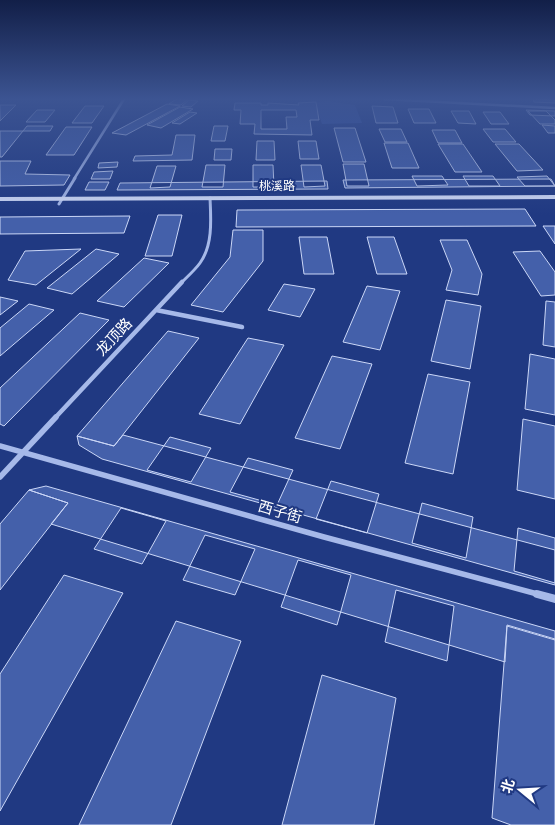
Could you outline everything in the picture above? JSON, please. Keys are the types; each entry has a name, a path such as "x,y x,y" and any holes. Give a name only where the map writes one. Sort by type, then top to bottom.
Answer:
{"street":[{"path":"61,201 100,138"},
{"name":"桃溪路","path":"210,201 555,197"},
{"name":"桃溪路","path":"0,199 61,201 555,203"},
{"name":"桃溪路","path":"0,204 61,201"},
{"name":"龙顶路","path":"0,477 200,264 206,254 209,239 210,201"},
{"path":"156,310 242,327"},
{"name":"西子街","path":"0,446 555,599"}],"building":[{"path":"0,138 18,138 2,157 0,157"},
{"path":"58,138 85,138 74,155 46,155"},
{"path":"176,138 195,138 192,160 133,161 135,156 172,155"},
{"path":"212,138 226,138 225,141 211,141"},
{"path":"337,138 358,138 366,162 343,162"},
{"path":"383,138 405,138 407,142 385,142"},
{"path":"435,138 459,138 462,143 438,143"},
{"path":"490,138 512,138 516,142 493,142"},
{"path":"257,141 274,141 275,160 256,160"},
{"path":"298,141 316,141 319,159 300,159"},
{"path":"384,143 408,143 419,168 392,168"},
{"path":"438,144 463,144 482,172 455,172"},
{"path":"495,144 519,144 543,170 517,171"},
{"path":"215,149 232,149 231,160 214,160"},
{"path":"0,161 31,161 25,174 70,175 64,185 0,186"},
{"path":"118,162 117,167 98,168 99,163"},
{"path":"343,164 364,164 369,186 347,186"},
{"path":"206,165 225,165 223,187 202,187"},
{"path":"253,165 273,165 274,187 253,187"},
{"path":"301,165 321,165 325,186 304,187"},
{"path":"157,166 176,166 170,187 150,188"},
{"path":"113,171 110,179 91,179 94,172"},
{"path":"412,176 442,176 448,185 417,186"},
{"path":"463,176 493,176 500,186 469,186"},
{"path":"547,176 555,186 525,186 517,177"},
{"path":"551,179 555,186 345,188 343,180"},
{"path":"327,181 328,189 117,190 120,183"},
{"path":"89,182 109,182 105,190 85,190"},
{"path":"525,209 536,226 236,227 237,210"},
{"path":"158,215 182,215 172,256 145,256"},
{"path":"130,216 124,233 0,234 0,217"},
{"path":"543,226 555,226 555,244"},
{"path":"233,230 263,230 263,261 223,312 191,305 230,257"},
{"path":"299,237 327,237 334,274 304,274"},
{"path":"367,237 394,237 407,274 377,274"},
{"path":"440,240 467,240 482,274 478,295 446,290 452,270"},
{"path":"81,249 36,285 8,280 25,251"},
{"path":"96,249 119,254 72,294 47,288"},
{"path":"540,251 555,272 555,295 541,296 513,252"},
{"path":"144,258 169,263 124,307 97,301"},
{"path":"284,284 315,289 300,317 268,310"},
{"path":"367,286 400,291 380,350 343,342"},
{"path":"0,297 18,301 0,315"},
{"path":"446,300 481,306 470,369 431,361"},
{"path":"546,301 555,302 555,347 543,345"},
{"path":"29,304 54,310 0,356 0,328"},
{"path":"80,313 109,320 4,426 0,424 0,388"},
{"path":"168,331 199,338 114,446 77,436"},
{"path":"248,338 284,345 240,424 199,414"},
{"path":"530,354 555,359 555,415 525,409"},
{"path":"332,356 372,364 340,449 295,438"},
{"path":"428,374 470,382 453,474 405,463"},
{"path":"523,419 555,426 555,499 517,490"},
{"path":"123,435 555,550 555,585 102,459 79,445 77,436 114,446"},
{"path":"170,437 211,448 191,482 147,470"},
{"path":"248,458 293,470 277,505 230,492"},
{"path":"331,481 379,494 367,533 316,519"},
{"path":"46,486 555,631 555,640 507,626 505,662 51,524 68,503 29,490"},
{"path":"29,490 68,503 0,590 0,524"},
{"path":"422,503 473,517 466,558 412,543"},
{"path":"121,508 166,521 142,564 94,549"},
{"path":"518,528 555,538 555,583 514,571"},
{"path":"205,535 255,549 235,595 183,580"},
{"path":"298,560 351,575 337,625 281,607"},
{"path":"64,575 123,593 0,811 0,674"},
{"path":"396,590 454,606 447,661 385,642"},
{"path":"176,621 241,641 171,825 79,825"},
{"path":"507,625 555,639 555,825 511,825 492,818"},
{"path":"322,675 396,698 374,825 282,825"}]}
